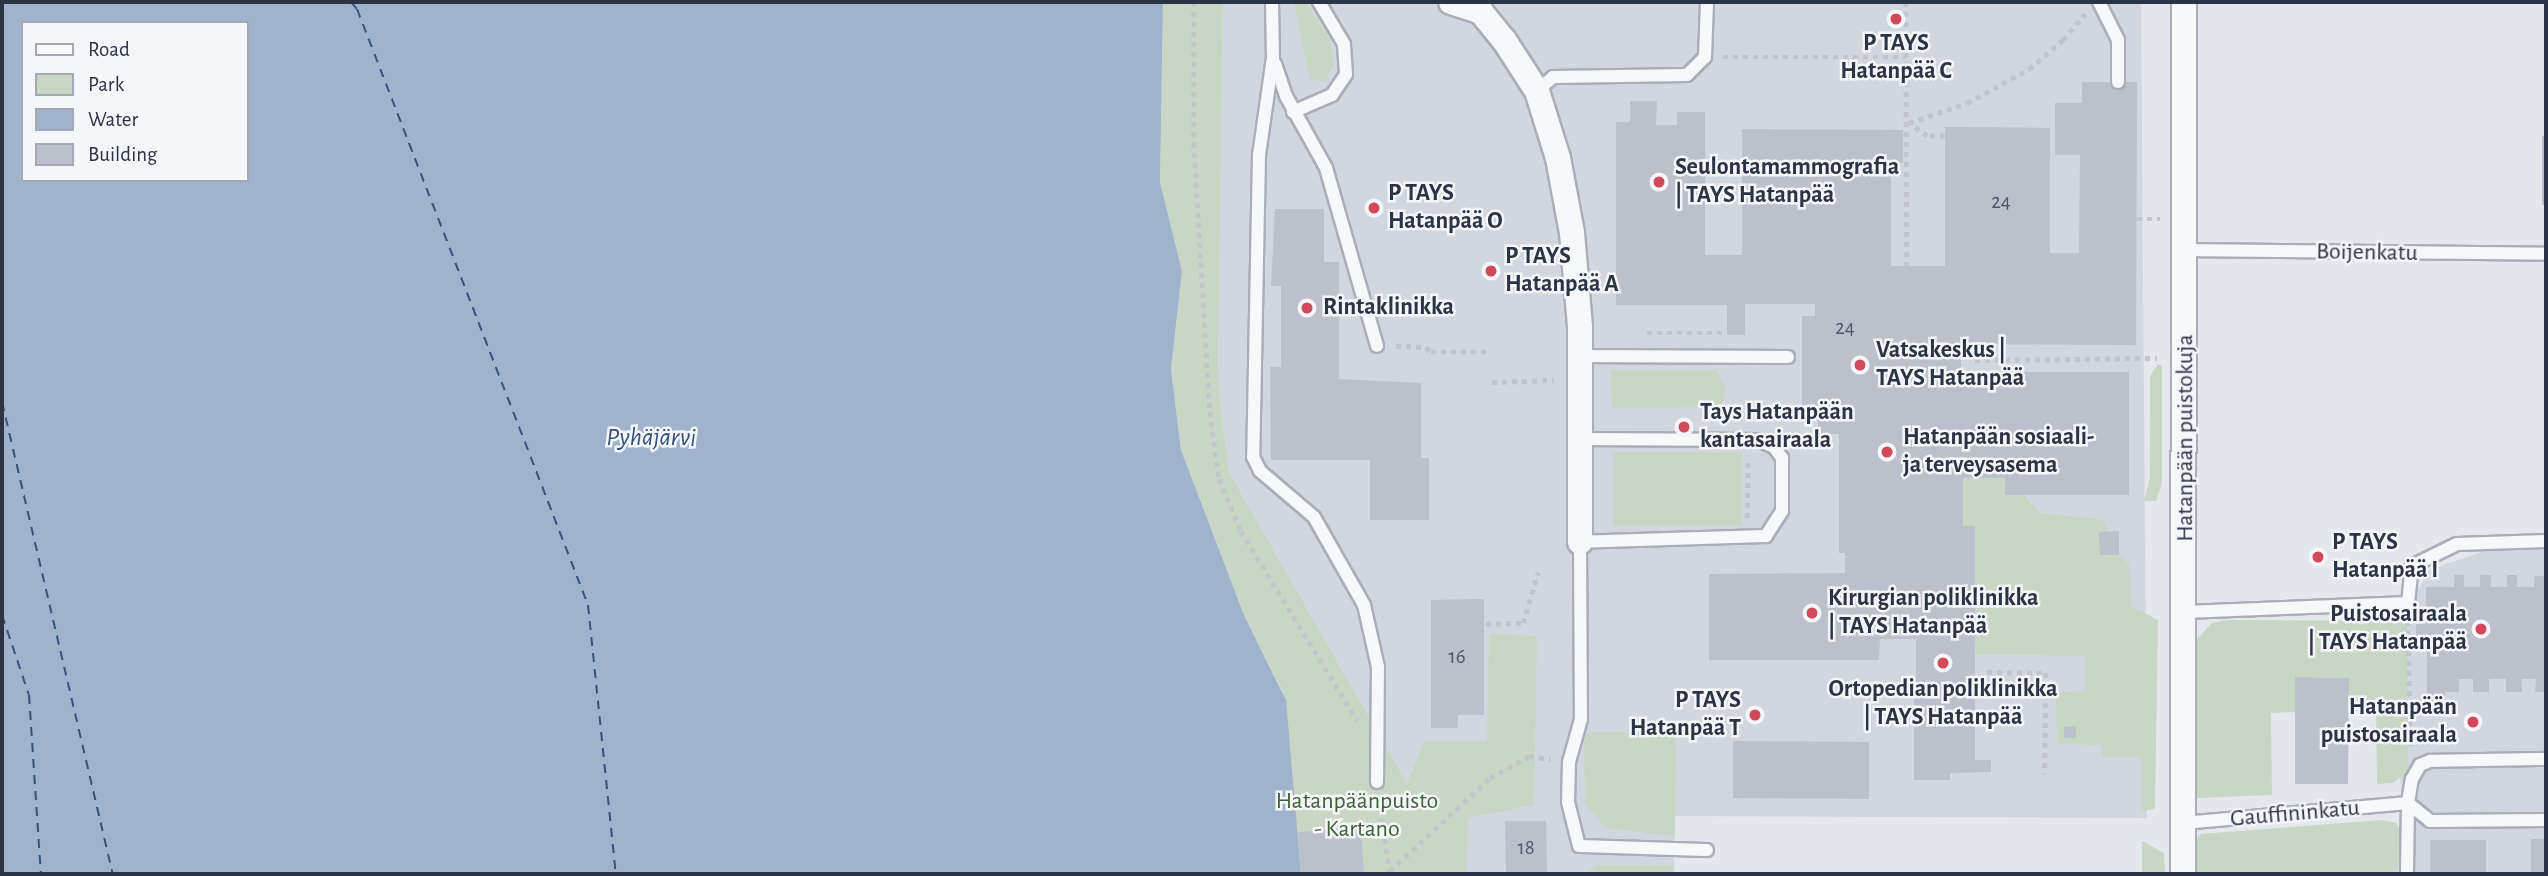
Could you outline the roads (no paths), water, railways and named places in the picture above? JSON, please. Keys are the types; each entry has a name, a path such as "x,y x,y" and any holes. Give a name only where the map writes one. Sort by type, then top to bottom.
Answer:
{"street":[{"name":"Hatanpään puistokuja","path":"2183,874 2187,250 2184,2"},
{"path":"1465,3 1499,33 1537,92 1558,159 1572,233 1581,368 1580,542"}],"lane":[{"path":"1272,2 1273,57 1259,155 1253,457 1260,471 1314,517 1364,605 1378,667 1377,782"},
{"path":"1293,112 1332,95 1346,74 1344,44 1319,2"},
{"path":"1537,92 1553,76 1688,75 1705,57 1707,2"},
{"path":"2099,2 2119,45 2118,82"},
{"path":"1273,57 1293,112 1326,168 1377,346"},
{"name":"Boijenkatu","path":"2187,250 2546,254"},
{"path":"1581,368 1788,357"},
{"path":"1581,439 1766,442 1782,458 1784,502 1770,532 1760,538 1580,542 1581,719 1569,762 1568,802 1579,846 1707,850"},
{"path":"2185,612 2408,603 2412,566 2457,544 2546,541"},
{"path":"2407,874 2408,803 2412,779 2420,765 2430,761 2546,759"},
{"path":"2408,803 2430,821 2546,820"},
{"name":"Gauffininkatu","path":"2183,823 2408,803"}],"water":[{"name":"Pyhäjärvi","path":"2,2 1163,2 1160,182 1182,271 1171,369 1181,450 1244,615 1286,700 1301,874 2,874"}],"place":[{"name":"P TAYS Hatanpää C","path":"1896,19"},
{"name":"Seulontamammografia | TAYS Hatanpää","path":"1659,182"},
{"name":"P TAYS Hatanpää O","path":"1374,208"},
{"name":"P TAYS Hatanpää A","path":"1491,271"},
{"name":"Rintaklinikka","path":"1307,308"},
{"name":"Vatsakeskus | TAYS Hatanpää","path":"1860,365"},
{"name":"Tays Hatanpään kantasairaala","path":"1684,427"},
{"name":"Hatanpään sosiaali- ja terveysasema","path":"1887,452"},
{"name":"P TAYS Hatanpää I","path":"2318,557"},
{"name":"Kirurgian poliklinikka | TAYS Hatanpää","path":"1812,613"},
{"name":"Puistosairaala | TAYS Hatanpää","path":"2481,629"},
{"name":"Ortopedian poliklinikka | TAYS Hatanpää","path":"1943,663"},
{"name":"P TAYS Hatanpää T","path":"1755,715"},
{"name":"Hatanpään puistosairaala","path":"2473,722"}],"park label":[{"name":"Hatanpäänpuisto - Kartano","path":"1357,816"}]}
